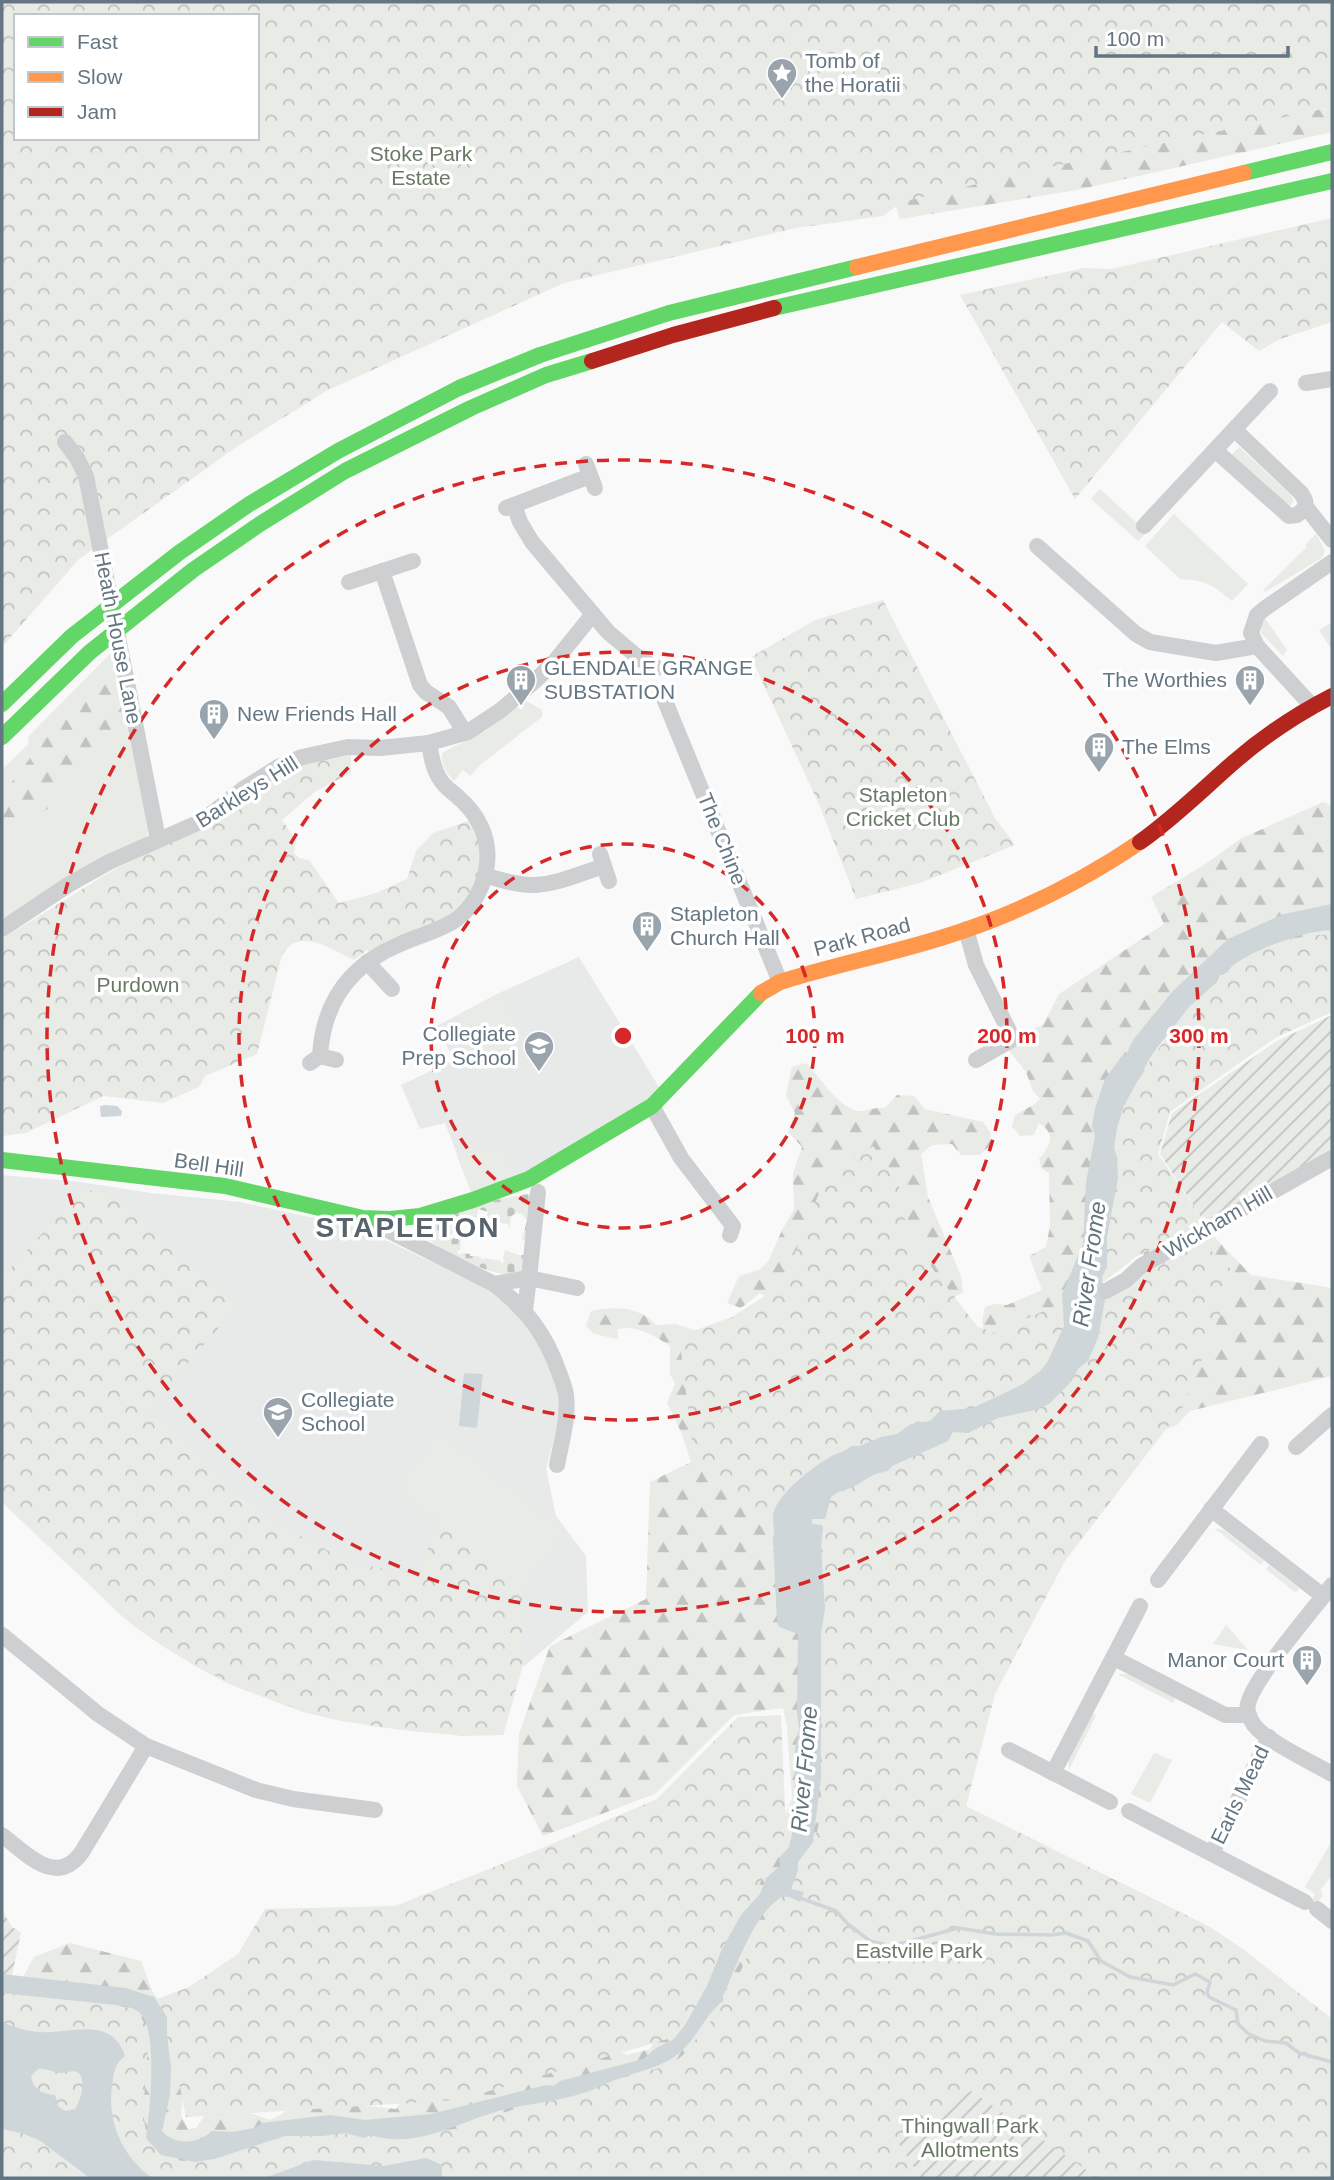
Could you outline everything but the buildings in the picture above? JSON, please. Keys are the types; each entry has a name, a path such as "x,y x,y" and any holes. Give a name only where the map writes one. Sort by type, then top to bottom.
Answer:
{"main road":[{"path":"2,704 72,636 180,552 248,505 338,451 459,388 540,355 669,313 1332,152"},
{"path":"2,737 90,652 193,570 260,524 345,471 471,408 546,375 673,335 771,309 1332,181"},
{"name":"Park Road","path":"409,1217 447,1209 520,1183 652,1106 762,992 780,982 966,929 1032,901 1123,853 1174,818 1246,752 1332,695"},
{"name":"Bell Hill","path":"2,1160 225,1186 363,1218 409,1217"}],"street":[{"path":"1306,383 1332,379"},
{"path":"1144,526 1156,501 1216,451 1236,430 1251,398 1270,391"},
{"path":"1236,430 1301,494 1306,500 1306,507 1332,540"},
{"name":"Heath House Lane","path":"65,442 86,476 158,839"},
{"path":"1216,451 1289,516 1297,515 1306,507"},
{"path":"590,476 509,507 532,542 637,667 657,667"},
{"path":"1037,546 1058,554 1136,634 1150,642 1216,653 1257,646"},
{"path":"349,582 413,561"},
{"path":"1312,706 1257,646 1251,633 1257,615 1332,562"},
{"path":"382,571 420,685 449,707 465,733"},
{"name":"Barkleys Hill","path":"2,929 68,886 158,839 202,821 253,783 302,757 348,747 380,748 429,744 465,733 501,710 537,679 593,614"},
{"name":"The Chine","path":"663,695 780,982"},
{"path":"322,1060 324,1024 333,1001 353,974 367,962 396,945 456,919 472,903 485,875 487,851 482,829 468,806 439,779 429,744"},
{"path":"485,875 519,885 538,886 604,867"},
{"path":"966,929 976,965 1013,1040 976,1060"},
{"path":"367,962 392,989"},
{"path":"652,1106 681,1158 733,1226 730,1235"},
{"name":"Wickham Hill","path":"1106,1290 1126,1280 1141,1266 1332,1158"},
{"path":"525,1310 538,1192"},
{"path":"409,1217 410,1233 416,1246"},
{"path":"363,1218 494,1284 525,1310 548,1342 566,1395 565,1423 557,1465"},
{"path":"494,1284 529,1278 577,1288"},
{"path":"1296,1447 1332,1415"},
{"path":"1158,1580 1261,1444"},
{"path":"1211,1509 1328,1590 1270,1666 1248,1704 1249,1715 1259,1730 1332,1774"},
{"path":"1053,1773 1140,1606"},
{"path":"2,1635 98,1714 146,1746 256,1790 293,1799 375,1810"},
{"path":"1114,1658 1224,1715 1249,1715"},
{"name":"Earls Mead","path":"1212,1853 1269,1737"},
{"path":"2,1835 50,1868 63,1868 75,1862 146,1746"},
{"path":"1009,1750 1110,1802"},
{"name":"Earls Mead","path":"1129,1811 1311,1905 1332,1921"}],"shaded area":[{"path":"1332,622 1332,650 1319,630"},
{"name":"Collegiate Prep School","path":"579,957 659,1087 652,1100 544,1169 472,1194 445,1123 420,1129 401,1085 454,1060 437,1026 499,993"},
{"name":"Collegiate School","path":"2,1175 240,1202 360,1228 491,1290 527,1320 544,1345 562,1409 546,1469 556,1516 586,1556 588,1612 522,1668 503,1735 462,1736 341,1721 303,1712 229,1684 195,1666 127,1620 2,1502"}],"green space":[{"name":"Stoke Park Estate","path":"2,2 1332,2 1332,107 1027,172 902,202 883,216 796,228 564,283 326,391 238,446 79,559 2,647"},
{"path":"1332,107 1332,132 1077,190 900,219 891,193 1116,153"},
{"path":"1332,218 1332,322 1280,339 1259,351 1222,322 1075,499 960,295 1084,268 1111,269"},
{"path":"1239,447 1290,494 1294,500 1289,507 1230,457"},
{"path":"1100,489 1147,532 1138,541 1091,499"},
{"path":"1174,514 1248,584 1232,601 1209,584 1180,579 1145,546"},
{"path":"1316,534 1325,550 1322,558 1265,592 1263,590 1307,547 1305,545"},
{"name":"Stapleton Cricket Club","path":"883,600 995,818 1015,845 920,883 856,899 821,809 751,657 815,620"},
{"path":"1263,615 1287,650 1283,656 1261,633"},
{"path":"111,653 114,666 36,741 34,753 2,795 2,769 29,744 28,737"},
{"path":"114,666 127,727 65,786 55,803 2,845 2,795 34,753 36,741"},
{"path":"525,700 542,710 542,717 480,765 470,776 463,770 454,781 443,764 443,752 487,730 516,705 521,710 524,707 520,702"},
{"path":"127,727 149,829 147,836 2,923 2,845 55,803 65,786"},
{"name":"Purdown","path":"351,755 351,773 316,791 282,820 296,840 294,853 299,858 309,860 339,903 376,893 407,879 416,851 433,833 471,820 481,848 479,875 467,899 450,916 370,953 367,950 354,960 314,942 295,943 281,959 257,1054 205,1076 199,1087 163,1103 103,1096 26,1133 2,1136 2,939 113,870 214,822 259,784 299,765"},
{"name":"Eastville Park","path":"1323,802 1332,806 1332,937 1189,1025 1153,1037 1157,1052 1152,1078 1137,1081 1130,1105 1099,1274 1102,1297 1151,1268 1142,1251 1196,1218 1251,1275 1332,1288 1332,1376 1190,1411 1177,1425 1074,1464 1037,1489 966,1807 1208,1926 1240,1947 1332,2019 971,2091 895,2137 921,2178 166,2178 17,1988 34,1957 70,1943 141,1961 153,1993 174,2017 184,2084 181,2115 188,2129 196,2128 214,2102 270,2120 296,2106 338,2103 396,2109 407,2095 614,2049 627,2055 650,2049 771,1850 792,1798 787,1727 783,1708 734,1715 655,1794 543,1836 517,1786 519,1734 550,1646 646,1599 650,1482 691,1462 667,1403 675,1384 670,1374 670,1346 645,1332 631,1328 617,1330 618,1339 594,1334 586,1326 591,1311 626,1309 642,1314 656,1325 675,1324 701,1332 774,1302 760,1293 741,1308 727,1303 739,1276 759,1270 769,1260 794,1209 793,1173 802,1147 788,1132 795,1113 786,1095 792,1067 806,1063 837,1098 851,1109 861,1111 885,1108 897,1095 914,1096 925,1109 983,1122 991,1133 990,1146 979,1155 961,1155 952,1144 932,1145 921,1154 928,1197 961,1276 963,1292 950,1300 899,1254 984,1333 982,1321 985,1307 994,1304 1007,1305 1042,1290 1029,1256 1046,1247 1050,1226 1049,1173 1041,1168 1039,1159 1049,1145 1050,1136 1039,1123 1034,1135 1020,1136 1012,1126 1015,1115 1040,1099 1033,1091 1026,1072 1008,1049 1017,1041 1029,1040 1033,1029 1043,1025 1059,994 1164,924 1151,897 1242,838"},
{"path":"1332,935 1332,1012 1275,1038 1170,1112 1158,1154 1205,1223 1137,1256 1105,1281 1090,1281 1119,1111 1151,1060 1186,1007 1234,965 1276,941"},
{"path":"499,993 523,1041 481,1061 458,1015"},
{"path":"1332,1015 1332,1150 1205,1223 1160,1154 1172,1113 1277,1041"},
{"path":"499,1144 517,1178 472,1194 457,1156"},
{"name":"Eastville Park","path":"873,1146 897,1178 905,1215 904,1228 977,1326 994,1333 1062,1303 1109,1303 1198,1239 1236,1274 1183,1407 1065,1561 995,1694 966,1806 1208,1926 1240,1947 1332,2019 1332,2178 1101,2178 1091,2173 895,2137 921,2178 2,2178 2,1992 114,2004 128,2008 141,2017 149,2032 143,2113 146,2131 161,2151 175,2160 229,2156 253,2142 318,2133 404,2136 462,2128 544,2098 667,2066 682,2056 729,1995 775,1899 817,1832 823,1733 819,1692 824,1597 823,1513 836,1478 826,1454 804,1471 782,1510 767,1524 695,1465 679,1336 732,1317 782,1285 825,1178"},
{"path":"81,1190 107,1192 237,1307 147,1409 267,1518 347,1561 419,1577 437,1520 522,1587 522,1668 503,1735 405,1730 358,1723 266,1698 222,1679 131,1624 2,1502 2,1278"},
{"path":"531,1195 528,1241 522,1239 527,1221 522,1214 511,1216 509,1230 508,1224 484,1221 488,1212 478,1209 477,1219 468,1215 463,1228 452,1225 453,1232 449,1237 452,1240 461,1240 460,1250 457,1251 459,1255 470,1254 484,1260 501,1261 501,1264 505,1261 505,1250 511,1254 525,1255 529,1270 510,1275 488,1270 454,1256 427,1238 426,1231 435,1223 460,1211"},
{"path":"440,1434 565,1533 522,1587 397,1489"},
{"path":"1214,1528 1224,1530 1264,1561 1261,1565"},
{"path":"1269,1565 1299,1588 1296,1593 1266,1569"},
{"path":"1226,1625 1248,1650 1213,1644"},
{"path":"1118,1674 1130,1674 1176,1697 1173,1703"},
{"path":"1090,1712 1096,1715 1069,1770 1068,1758"},
{"path":"781,1715 786,1831 685,2034 458,2100 186,2117 175,2062 152,2001 189,1987 238,1954 265,1909 395,1906 657,1799 738,1717"},
{"path":"1154,1753 1172,1760 1150,1803 1131,1794"},
{"path":"1332,1841 1332,1875 1320,1890 1323,1895 1317,1904 1312,1901 1315,1894 1305,1887"},
{"path":"2,1910 12,1927 21,1932 12,1976 2,1974"},
{"name":"Thingwall Park Allotments","path":"971,2091 1101,2178 921,2178 895,2138"}],"water":[{"name":"River Frome","path":"1332,904 1332,931 1294,937 1260,950 1234,965 1228,972 1220,975 1217,982 1189,1007 1151,1056 1124,1106 1117,1128 1114,1148 1118,1178 1107,1237 1107,1267 1102,1277 1105,1300 1098,1338 1088,1361 1079,1368 1068,1385 1049,1404 1035,1410 998,1418 968,1433 953,1432 948,1441 834,1495 831,1497 825,1519 812,1519 812,1524 822,1525 823,1528 821,1547 825,1609 821,1633 821,1777 813,1842 798,1862 791,1889 804,1892 800,1902 781,1897 762,1916 740,1956 723,2001 682,2051 662,2064 586,2092 494,2112 425,2136 389,2139 371,2135 364,2138 346,2133 285,2136 214,2159 195,2162 161,2155 146,2138 151,2058 147,2027 139,2013 125,2006 2,1993 2,1974 126,1988 154,1997 167,2017 171,2067 170,2095 162,2131 173,2139 187,2142 200,2139 212,2131 233,2132 254,2128 262,2123 330,2115 365,2120 431,2114 546,2085 554,2086 560,2081 643,2059 656,2048 674,2039 706,1988 723,1947 741,1915 760,1894 766,1878 780,1866 779,1858 789,1847 794,1826 795,1750 799,1729 798,1634 779,1627 777,1623 773,1517 778,1504 808,1472 851,1446 897,1434 911,1424 930,1421 940,1411 973,1408 1023,1384 1040,1371 1047,1363 1064,1326 1062,1294 1083,1244 1086,1182 1095,1136 1092,1126 1105,1079 1172,992 1228,939 1284,914"},
{"path":"100,1106 117,1106 122,1111 121,1116 101,1117"},
{"path":"464,1373 483,1374 477,1428 459,1426"},
{"path":"2,2022 39,2032 88,2029 100,2031 119,2043 125,2056 117,2065 112,2085 112,2112 119,2137 132,2159 152,2178 90,2178 39,2140 2,2129","holes":["41,2069 60,2073 75,2071 80,2075 82,2090 75,2109 65,2111 58,2106 55,2095 36,2088 31,2076"]},
{"path":"426,2158 442,2165 442,2178 265,2178 313,2160 384,2166"}],"waterway":[{"path":"800,1898 836,1911 870,1941 892,1946 958,1928 996,1934 1066,1933 1088,1941 1101,1961 1130,1977 1173,1985 1195,1974 1210,1982 1207,1993 1209,1997 1236,2010 1238,2024 1249,2034 1265,2041 1286,2043 1299,2053 1332,2062"}],"traffic: fast":[{"path":"1244,173 1332,152"},
{"path":"774,308 1332,181"},
{"path":"2,704 72,636 180,552 248,505 338,451 459,388 540,355 669,313 857,267"},
{"path":"2,737 90,652 193,570 260,524 345,471 471,408 546,375 592,361"},
{"path":"2,1160 225,1186 363,1218 420,1216 529,1179 652,1106 761,993"}],"traffic: slow":[{"path":"857,267 1244,173"},
{"path":"761,993 780,982 924,943 996,919 1070,884 1140,842"}],"traffic: jam":[{"path":"592,361 673,335 774,308"},
{"path":"1140,842 1257,743 1332,696"}],"place":[{"name":"Tomb of the Horatii","path":"782,100"},
{"name":"GLENDALE GRANGE SUBSTATION","path":"521,707"},
{"name":"The Worthies","path":"1250,707"},
{"name":"New Friends Hall","path":"214,741"},
{"name":"The Elms","path":"1099,774"},
{"name":"Stapleton Church Hall","path":"647,953"},
{"name":"Collegiate Prep School","path":"539,1073"},
{"name":"Collegiate School","path":"278,1439"},
{"name":"Manor Court","path":"1307,1687"}],"district":[{"name":"STAPLETON","path":"408,1227"}]}
